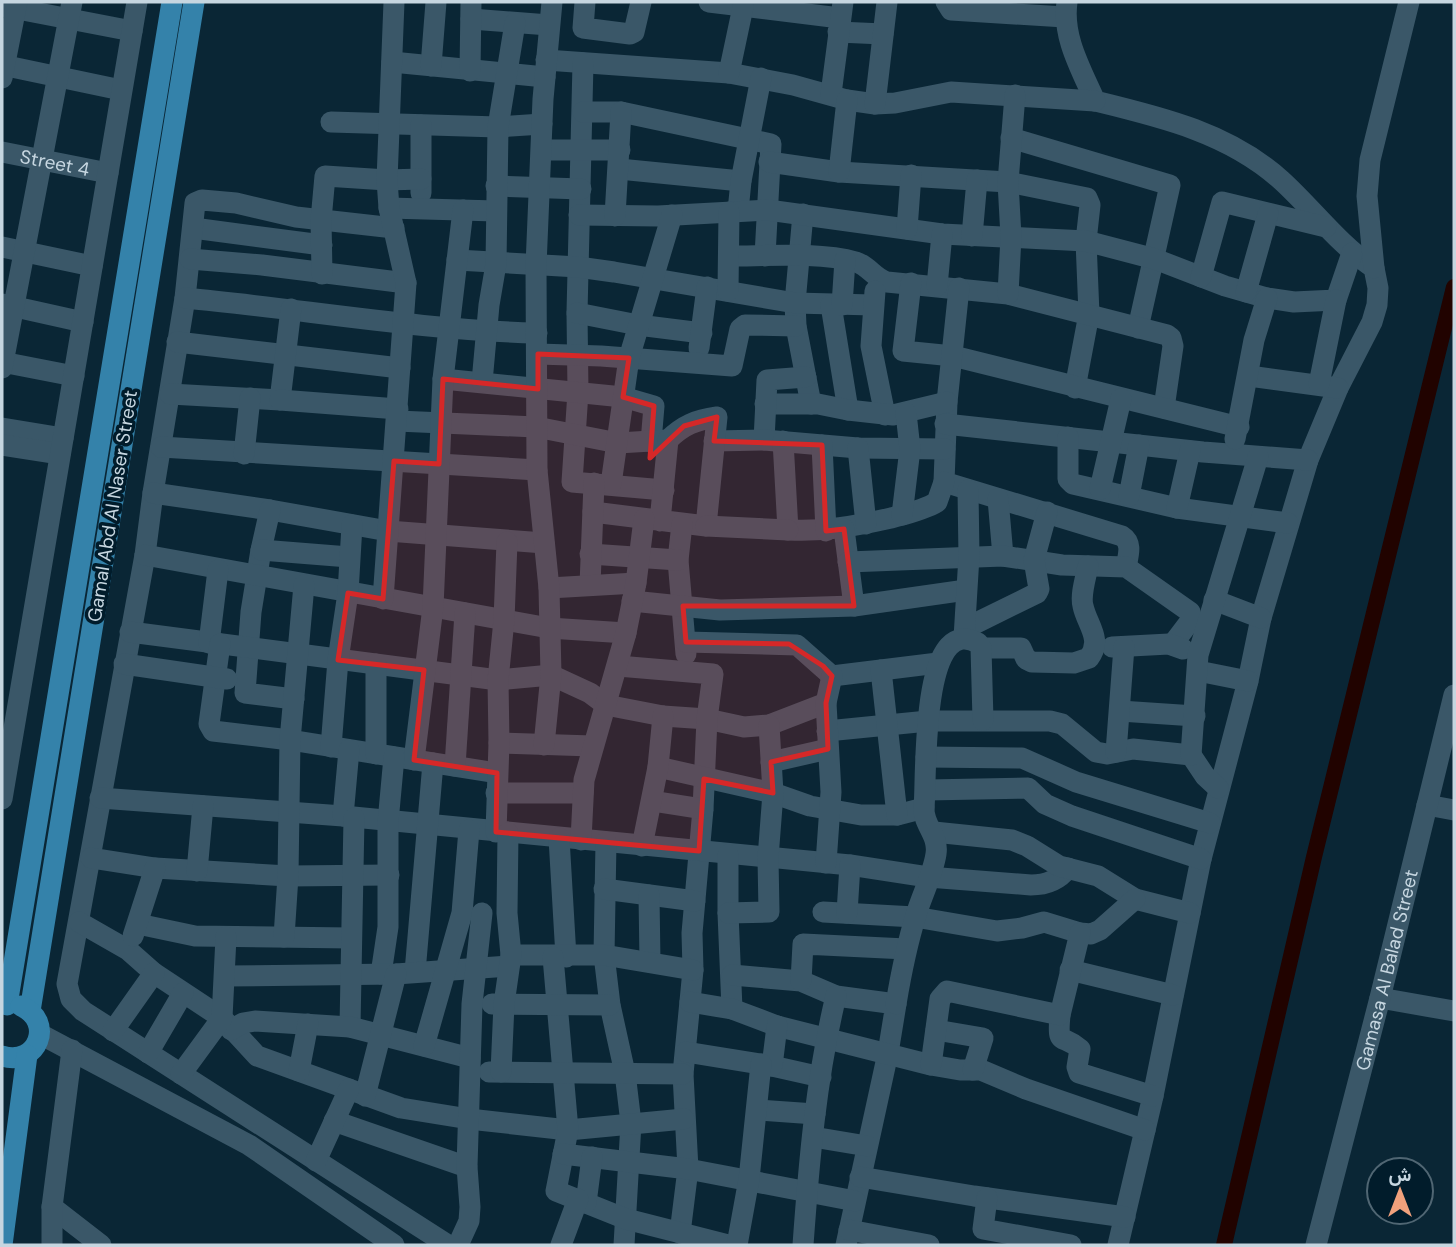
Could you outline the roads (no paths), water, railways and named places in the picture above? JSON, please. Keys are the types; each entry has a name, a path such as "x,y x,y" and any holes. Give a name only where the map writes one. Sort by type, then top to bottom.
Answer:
{"main road":[{"name":"Gamal Abd Al Naser Street","path":"4,1006 172,2"},
{"name":"Gamal Abd Al Naser Street","path":"30,1011 194,2"},
{"path":"2,1056 10,1058 27,1055 40,1034 36,1017 30,1011 23,1007 4,1006"},
{"path":"2,1245 27,1055"}],"street":[{"path":"2,799 137,2"},
{"path":"383,598 406,283 391,218 387,180 394,2"},
{"path":"432,66 436,2"},
{"path":"544,745 551,675 549,588 536,427 536,266 545,68 552,2"},
{"path":"585,2 583,28 630,34 635,30 641,2"},
{"path":"713,2 743,7 801,7 840,17 883,34"},
{"path":"875,104 887,2"},
{"path":"946,2 951,10 1066,9 1074,54 1095,100"},
{"path":"1329,386 1372,322 1377,305 1378,288 1367,196 1370,160 1409,2"},
{"path":"121,90 3,69 12,6 71,10 132,31"},
{"path":"729,73 743,7"},
{"path":"71,10 24,251 8,306 2,364 74,376"},
{"path":"470,71 471,11 515,23 550,25"},
{"path":"839,172 840,17"},
{"path":"482,382 496,264 498,127 515,23"},
{"path":"392,62 505,74 583,63 729,73 875,104 895,103 951,92 1095,100 1187,126 1247,155 1282,181 1352,253 1374,268"},
{"path":"572,482 579,356 577,313 583,63"},
{"path":"696,363 702,333 729,256 734,212 761,78"},
{"path":"1009,294 1011,237 1008,182 1015,94"},
{"path":"583,112 621,112 771,144 765,256"},
{"path":"615,216 621,112"},
{"path":"331,122 498,127 542,124"},
{"path":"421,125 421,209"},
{"path":"1011,138 1170,185 1138,328"},
{"path":"541,150 582,149 619,160 741,181"},
{"name":"Street 4","path":"2,152 108,173"},
{"path":"769,162 839,172 1008,182 1087,198 1090,205 1086,241 1089,314 1075,388"},
{"path":"907,229 911,175"},
{"path":"322,274 321,220 325,176 421,179"},
{"path":"972,236 977,180"},
{"path":"496,186 581,189"},
{"path":"448,1245 76,1006 68,992 67,984 145,555 185,298 195,203 199,200 236,203 321,220 391,218 421,209 496,211"},
{"path":"1201,277 1222,202 1326,227"},
{"path":"397,973 388,927 387,822 424,670 433,607 443,379 463,210"},
{"path":"579,215 672,215 768,210 942,234 1086,241 1154,259 1267,298 1294,302 1336,300"},
{"path":"803,214 795,303 796,326 811,404"},
{"path":"1246,292 1268,214"},
{"path":"590,585 593,513 618,443 629,358 672,215"},
{"path":"192,228 322,245"},
{"path":"937,286 942,234"},
{"path":"2,247 92,266"},
{"path":"1118,1245 1153,1096 1218,788 1248,681 1261,618 1329,386 1336,300 1352,253"},
{"path":"729,256 799,256 845,260 859,263 876,278 887,282 1009,294 1167,335 1173,346 1164,408"},
{"path":"190,260 262,265 406,283"},
{"path":"457,260 578,267 795,303 873,304"},
{"path":"845,260 836,305 848,410"},
{"path":"876,278 872,350 910,449 902,515"},
{"path":"903,351 911,283"},
{"path":"593,513 706,526 835,530 902,515 937,502 944,482 945,424 958,288"},
{"path":"185,298 488,332 579,356 732,366 740,329 745,325 796,326"},
{"path":"1231,455 1239,427 1256,330 1267,298"},
{"path":"8,306 83,322"},
{"path":"280,400 291,309"},
{"path":"577,313 638,326 702,333"},
{"path":"177,342 400,368"},
{"path":"872,350 953,356 1239,427"},
{"path":"1249,376 1329,386"},
{"path":"788,530 765,404 767,380 806,377"},
{"path":"443,379 623,397 654,406 664,490 638,558 634,592 618,666 592,746 583,793 580,840"},
{"path":"170,394 280,400 397,415 441,425 536,427 618,443 660,441 697,420 717,417 706,526"},
{"path":"244,454 250,398"},
{"path":"1100,489 1121,399"},
{"path":"765,404 811,404 895,414 947,402"},
{"path":"945,424 1190,451 1308,460"},
{"path":"2,428 62,446"},
{"path":"1068,437 1069,482 1177,508 1288,523"},
{"path":"714,441 945,449"},
{"path":"2,445 62,446"},
{"path":"822,445 835,530 848,562 854,606"},
{"path":"1129,496 1139,445"},
{"path":"161,447 439,464 572,482 664,490"},
{"path":"858,448 866,524"},
{"path":"1177,508 1190,451"},
{"path":"1218,788 1205,776 1191,755 1198,663 1214,600 1258,457"},
{"path":"944,482 1122,536 1128,542 1129,548 1126,567"},
{"path":"968,490 969,556 966,590 970,638 983,720"},
{"path":"153,493 388,531 544,543"},
{"path":"998,499 1003,556"},
{"path":"270,510 251,612 246,695 294,699"},
{"path":"929,1245 848,1238 888,1053 906,949 936,852 934,832 925,818 928,722 939,663 949,645 970,638 1037,593 1039,589 1034,559 1047,513"},
{"path":"682,524 678,560 687,672"},
{"path":"350,1027 352,876 340,748 338,660 348,593 352,525"},
{"path":"501,1072 504,1004 510,961 497,783 498,680 507,542"},
{"path":"261,550 349,557"},
{"path":"590,554 678,560"},
{"path":"145,555 550,628 626,633"},
{"path":"848,562 1003,556 1034,559 1051,564 1126,567 1190,612 1191,620 1172,645"},
{"path":"970,638 1018,648 1032,662 1074,663 1089,658 1096,647 1094,630 1082,603 1088,566"},
{"path":"218,570 215,677 209,724 213,731 290,740 455,766 497,783 583,793"},
{"path":"284,937 288,876 290,740 304,585"},
{"path":"549,588 590,585 634,592 683,606 720,610 854,606 966,590"},
{"path":"1214,600 1261,618"},
{"path":"455,766 465,613"},
{"path":"131,632 498,680 551,675 590,693 606,705 663,716 708,719 744,727 769,725 826,703"},
{"path":"686,642 797,645 832,676 939,663"},
{"path":"1096,647 1172,645 1198,663 1248,681"},
{"path":"1116,752 1124,647"},
{"path":"124,664 246,683"},
{"path":"316,1161 334,1121 357,1093 381,1035 428,826 376,664"},
{"path":"618,666 713,674 692,933 693,970 683,1074 688,1168 680,1233"},
{"path":"881,670 897,815"},
{"path":"826,863 831,809 826,703 832,676"},
{"name":"Gamasa Al Balad Street","path":"1316,1245 1427,804 1446,764 1454,699"},
{"path":"1120,711 1195,716"},
{"path":"642,846 658,767 663,716"},
{"path":"771,762 827,740 887,727 983,720 1056,722 1096,752 1133,749 1191,755"},
{"path":"727,912 769,912 768,858 773,793 769,725"},
{"path":"499,743 592,746"},
{"path":"1002,787 1004,756"},
{"path":"926,757 1022,758 1076,782 1210,823"},
{"path":"658,767 773,793 810,806 861,814 897,815 925,799 1002,787 1032,790 1045,804 1072,816 1201,859"},
{"path":"1072,816 1076,782"},
{"path":"100,798 348,817 850,865 928,877 1039,885 1058,878 1068,868"},
{"path":"652,801 703,809"},
{"path":"1427,804 1454,810"},
{"path":"197,871 203,806"},
{"path":"458,1245 469,1220 470,1207 467,1167 475,967 469,830"},
{"path":"934,832 1012,840 1068,868 1089,872 1135,899 1190,912"},
{"path":"559,838 558,1006 568,1130 556,1191 626,1219 728,1245"},
{"path":"606,842 604,955 610,1005 625,1073 631,1124 624,1245"},
{"path":"728,855 727,912 732,1009"},
{"path":"91,858 155,868 197,871 288,876 389,876"},
{"path":"847,913 850,865"},
{"path":"128,950 155,868"},
{"path":"604,889 695,901"},
{"path":"649,895 650,962"},
{"path":"823,912 915,917 997,931 1044,922 1091,934 1100,930 1135,899"},
{"path":"472,912 507,913"},
{"path":"424,1046 445,971 472,912"},
{"path":"79,922 128,950 154,973 226,1024 257,1056 401,1108 568,1130 684,1118"},
{"path":"138,924 195,936 351,938"},
{"path":"1080,933 1060,1015 1060,1036 1064,1042 1080,1049 1077,1067 1079,1073 1153,1096"},
{"path":"226,937 226,1024"},
{"path":"801,981 803,944 906,949"},
{"path":"225,976 445,971 510,961 604,955 693,970"},
{"path":"1070,971 1173,995"},
{"path":"113,1031 154,973"},
{"path":"732,975 801,981 836,996 896,1004"},
{"path":"931,1065 940,999 947,991 1060,1015"},
{"path":"148,1053 183,993"},
{"path":"803,1245 815,1114 826,1039 836,996"},
{"path":"1380,998 1454,1011"},
{"path":"690,1002 732,1009 777,1026 931,1065 988,1072 1026,1089 1145,1130"},
{"path":"973,1070 994,1002"},
{"path":"472,1004 610,1005"},
{"path":"181,1074 226,1024 248,1022 350,1027 424,1046 470,1064 501,1072 683,1074"},
{"path":"299,1071 307,1024"},
{"path":"737,1245 749,1180 757,1110 777,1026"},
{"path":"936,1030 984,1038"},
{"path":"40,1034 249,1145 394,1245"},
{"path":"52,1245 52,1207 72,1050"},
{"path":"686,1052 821,1077"},
{"path":"757,1110 815,1114"},
{"path":"334,1121 467,1167"},
{"path":"813,1137 867,1146"},
{"path":"564,1154 688,1168 855,1201"},
{"path":"568,1243 582,1201 592,1157"},
{"path":"860,1177 1125,1217"},
{"path":"987,1198 982,1237 1071,1245"},
{"path":"52,1207 101,1245"}],"waterway":[{"path":"1224,1245 1314,857 1454,287"}]}
